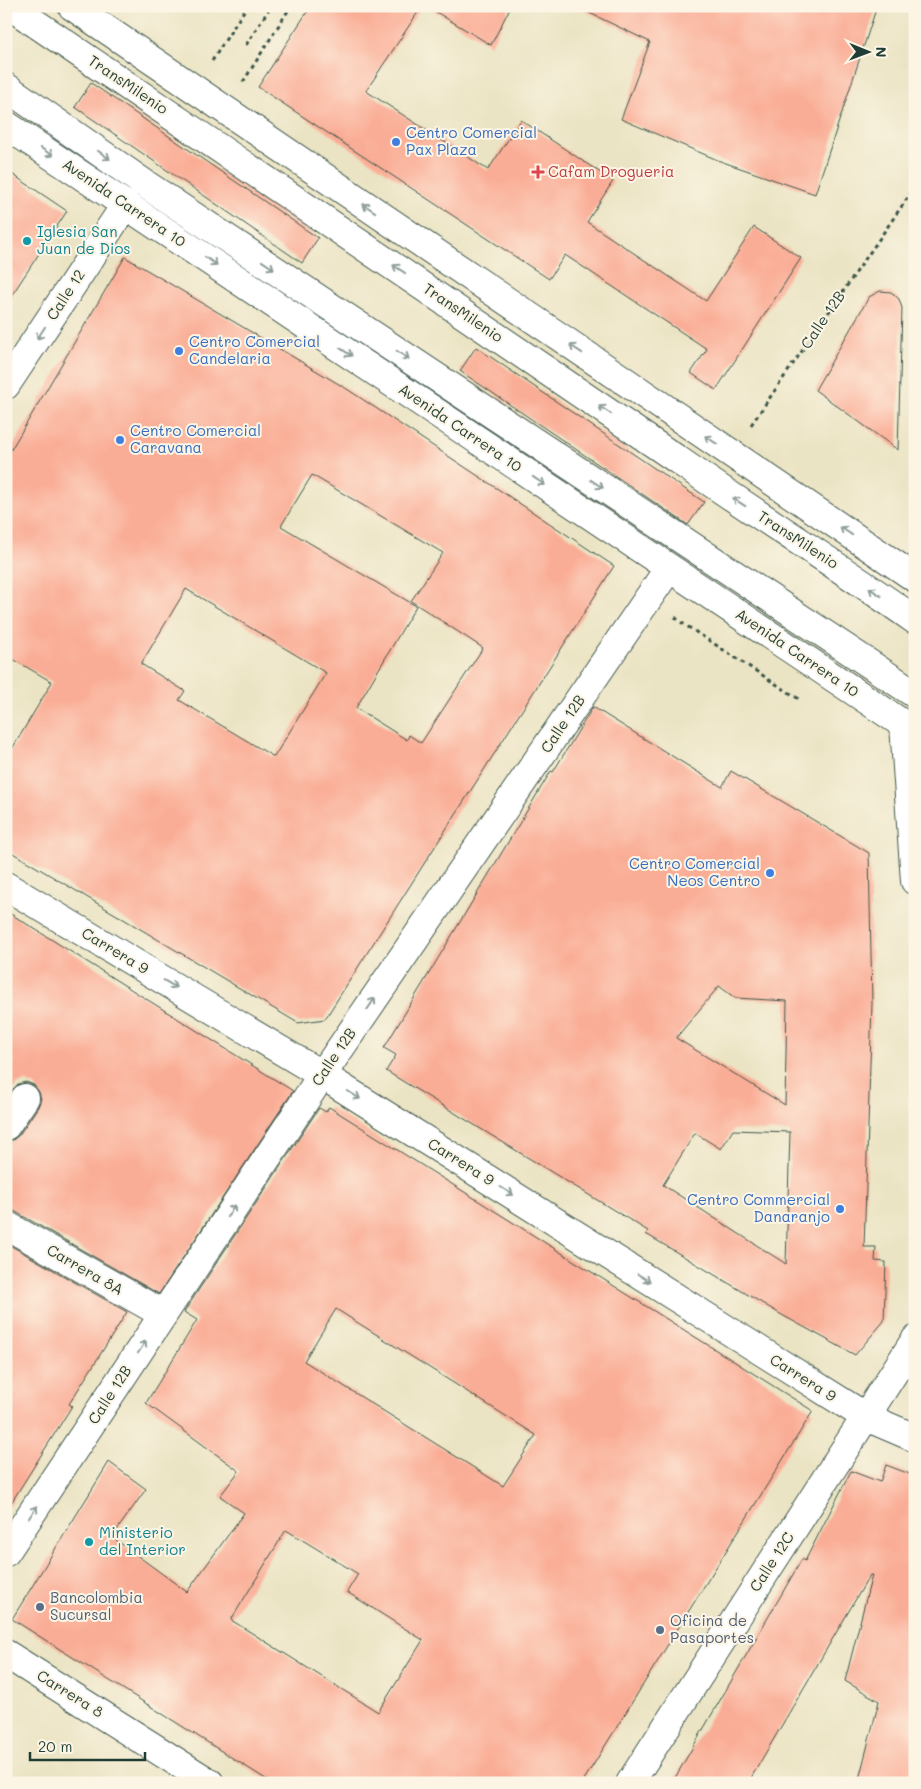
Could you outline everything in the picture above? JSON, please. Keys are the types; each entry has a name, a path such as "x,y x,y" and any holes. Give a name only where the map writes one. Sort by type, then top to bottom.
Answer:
{"street":[{"name":"TransMilenio","path":"10,6 915,620"},
{"path":"72,6 915,578"},
{"path":"6,87 197,218 915,694"},
{"name":"Avenida Carrera 10","path":"6,124 909,728"},
{"name":"Calle 12","path":"6,386 126,204"},
{"name":"Calle 12B","path":"6,1552 322,1075 669,568"},
{"path":"909,728 915,881"},
{"name":"Carrera 9","path":"6,886 322,1075 866,1417 915,1438"},
{"path":"6,1126 25,1098"},
{"name":"Carrera 8A","path":"6,1225 163,1314"},
{"name":"Calle 12C","path":"630,1783 915,1340"},
{"name":"Carrera 8","path":"6,1654 210,1783"}],"path":[{"path":"194,90 247,6"},
{"path":"246,46 271,6"},
{"path":"225,110 291,6"},
{"name":"Calle 12B","path":"732,454 915,187"}],"building":[{"path":"311,6 422,6 366,91 488,170 521,120 613,181 587,222 706,301 754,227 801,258 716,390 691,373 707,349 565,255 549,279 258,87"},
{"path":"426,6 511,6 491,45"},
{"path":"575,6 877,6 815,194 720,161 621,119 650,42"},
{"path":"91,83 318,238 302,263 75,107"},
{"name":"Iglesia San Juan de Dios","path":"6,170 67,211 6,304"},
{"path":"125,257 347,389 614,566 325,1019 298,1023 6,849 6,759 52,682 6,655 6,458","holes":["312,475 443,553 411,601 483,648 421,743 409,735 407,740 356,708 416,606 281,526","186,589 326,673 274,757 179,700 185,691 141,664"]},
{"path":"880,291 891,292 899,299 902,308 898,450 815,390 869,297"},
{"path":"476,347 704,502 688,525 460,371"},
{"path":"593,707 722,787 731,771 869,853 872,1004 864,1247 876,1247 875,1261 886,1262 884,1321 855,1355 782,1315 646,1234 648,1231 386,1071 396,1055 384,1048 551,771 553,772","holes":["719,986 735,998 787,1001 785,1105 676,1038","733,1130 790,1132 786,1264 663,1185 695,1133 721,1149"]},
{"path":"6,911 293,1091 159,1294 14,1211 6,1209 6,1141 13,1140 19,1135 38,1107 41,1099 34,1085 26,1082 18,1084 6,1098"},
{"path":"329,1107 813,1411 582,1783 272,1783 12,1619 109,1462 146,1489 112,1537 187,1592 244,1513 220,1496 239,1471 146,1403 197,1320 184,1312 319,1108 326,1112","holes":["336,1309 536,1435 503,1486 304,1361","286,1530 358,1574 347,1592 423,1640 378,1712 231,1620"]},
{"path":"6,1243 127,1312 69,1404 72,1406 6,1511"},
{"path":"886,1465 915,1476 915,1783 858,1783 879,1701 845,1681 872,1575 870,1575 748,1783 672,1783 802,1559 805,1561 851,1471 880,1482"}],"place":[{"name":"Centro Comercial Pax Plaza","path":"396,142"},
{"name":"Cafam Drogueria","path":"538,172"},
{"name":"Iglesia San Juan de Dios","path":"27,241"},
{"name":"Centro Comercial Candelaria","path":"179,351"},
{"name":"Centro Comercial Caravana","path":"120,440"},
{"name":"Centro Comercial Neos Centro","path":"770,873"},
{"name":"Centro Commercial Danaranjo","path":"840,1209"},
{"name":"Ministerio del Interior","path":"89,1542"},
{"name":"Bancolombia Sucursal","path":"40,1607"},
{"name":"Oficina de Pasaportes","path":"660,1630"}]}
